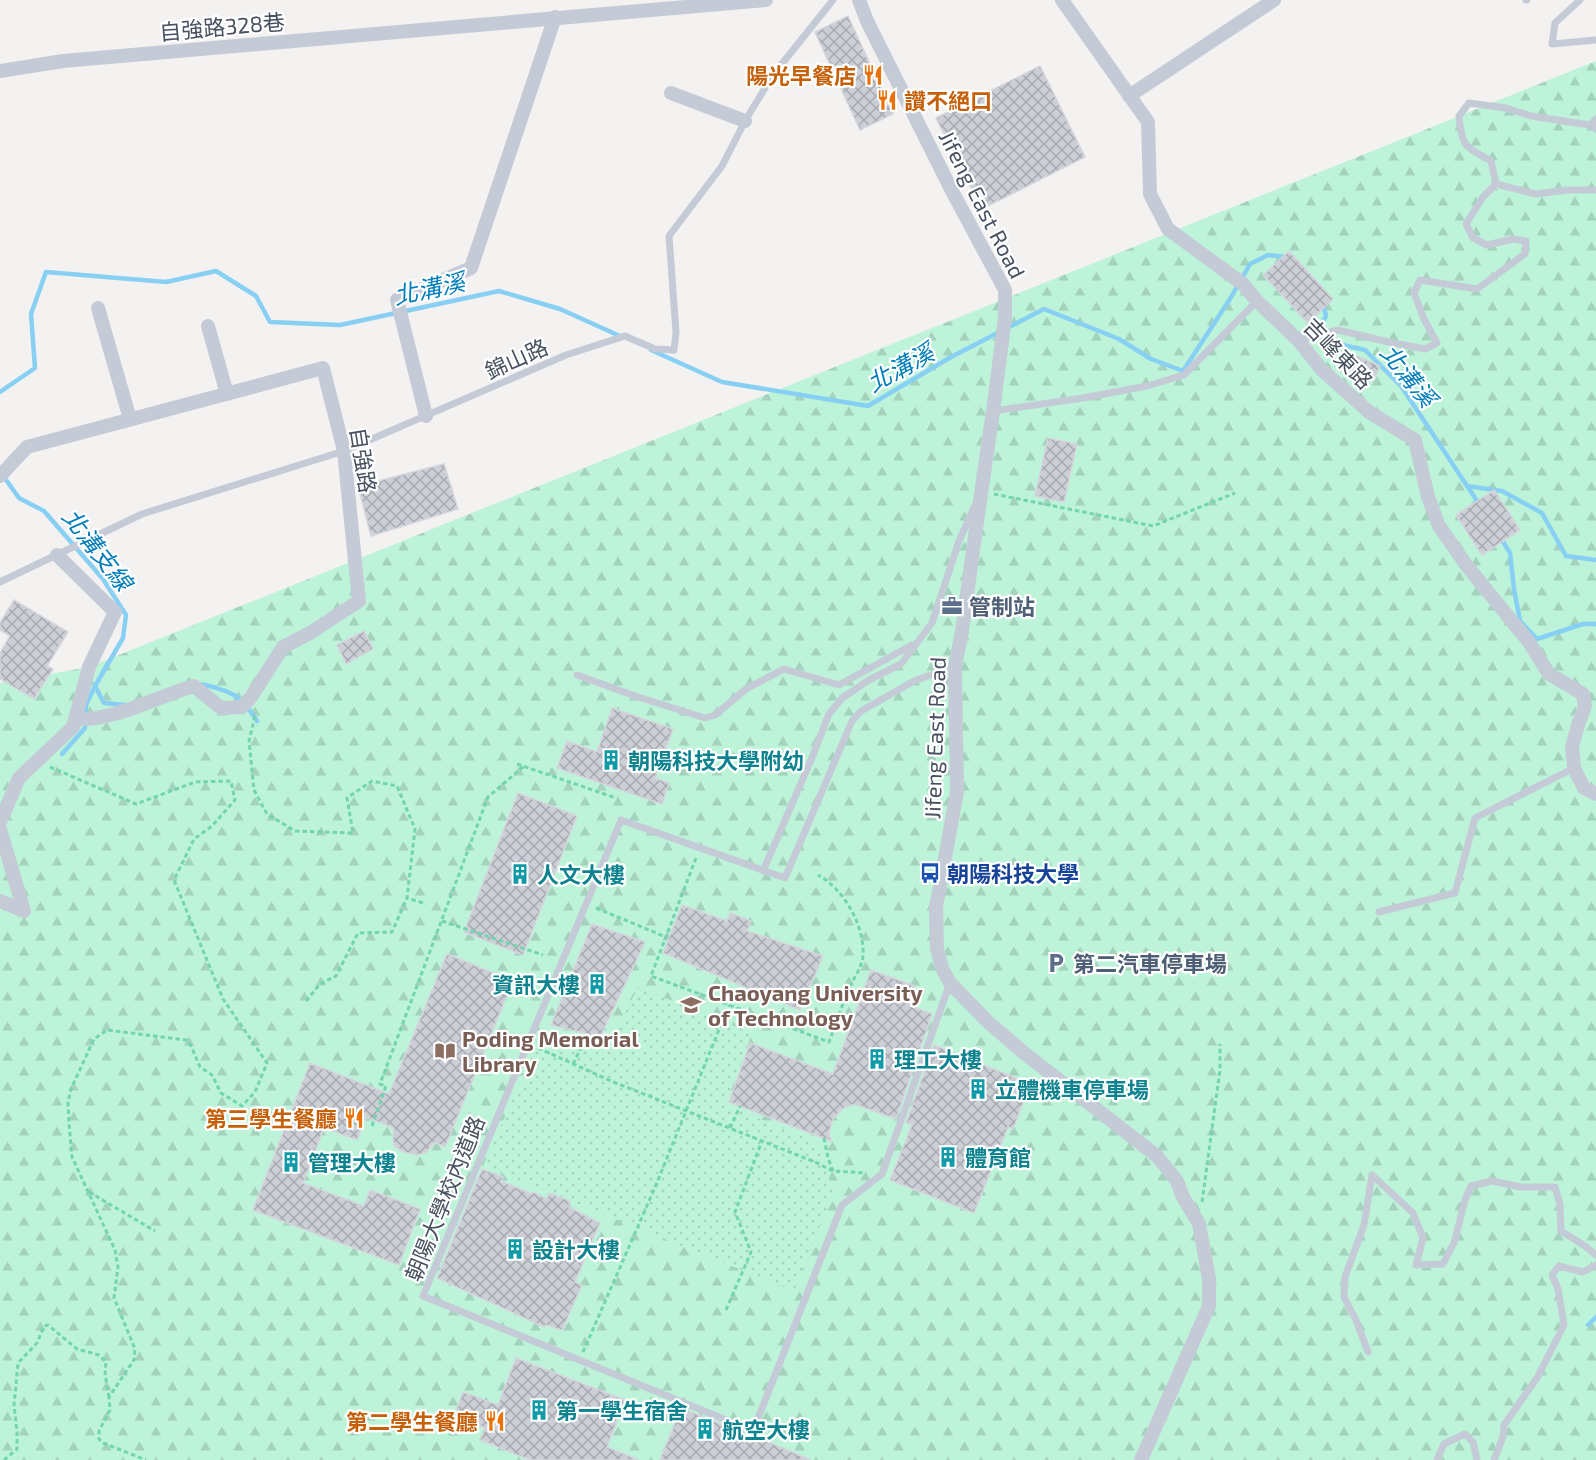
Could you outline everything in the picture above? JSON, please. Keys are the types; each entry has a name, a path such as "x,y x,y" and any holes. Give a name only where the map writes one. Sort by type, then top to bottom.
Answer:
{"street":[{"name":"自強路328巷","path":"0,71 63,61 766,0"},
{"name":"Jifeng East Road","path":"859,0 867,21 947,180 1005,290 1005,318 993,411 955,667 957,792 942,856 936,907 937,950 942,968 950,983 988,1022 1024,1053 1157,1156 1177,1181 1198,1224 1209,1279 1209,1306 1141,1460"},
{"name":"吉峰東路","path":"1064,0 1148,122 1150,194 1168,229 1232,275 1257,301 1304,339 1322,370 1369,412 1415,440 1428,497 1439,526 1467,566 1529,642 1549,674 1583,694 1591,708 1578,725 1572,747 1574,768"},
{"path":"1130,96 1274,0"},
{"path":"426,416 397,300 471,268 555,18"},
{"path":"671,93 745,122"},
{"path":"98,308 130,419"},
{"path":"208,326 227,394"},
{"name":"自強路","path":"0,476 27,447 323,368 344,451 359,601 310,633 283,647 242,707 221,708 194,686 129,709 89,720 75,719"},
{"path":"0,822 18,778 73,728 89,667 115,612 57,555"},
{"path":"1574,768 1584,788 1596,794"},
{"path":"0,829 24,911 0,901"}],"lane":[{"name":"錦山路","path":"0,582 142,514 344,451 566,355 625,336 655,349 674,350 676,332 669,236 722,166 773,75 833,0"},
{"path":"1580,0 1555,23 1552,44 1596,40"},
{"path":"1496,184 1491,161 1469,148 1461,138 1459,116 1469,103 1506,108 1531,116 1593,127 1596,119"},
{"path":"1496,184 1536,194 1566,190 1596,190"},
{"path":"1304,339 1338,330 1393,344 1425,349 1437,343 1414,294 1420,280 1477,289 1525,254 1526,241 1513,239 1488,245 1473,238 1466,224 1483,197 1496,184"},
{"path":"993,411 1148,387 1184,375 1257,301"},
{"path":"763,871 829,714 842,698 869,680 901,664 930,625 959,541 981,491"},
{"path":"577,675 705,718 715,715 746,690 784,669 839,685 910,647 930,625"},
{"name":"朝陽大學校內道路","path":"882,1174 842,1205 753,1431 423,1296 621,820 785,878 852,721 861,711 916,680 955,667"},
{"path":"1379,912 1455,893 1475,818 1574,768"},
{"path":"882,1174 950,983"},
{"path":"1368,1352 1344,1296 1345,1277 1364,1225 1372,1175 1413,1213 1423,1238 1416,1265 1443,1264 1455,1243 1465,1200 1471,1186 1492,1180 1521,1187 1555,1187 1560,1204 1561,1230 1596,1255"},
{"path":"1494,1460 1503,1437 1504,1425 1537,1378 1564,1325 1558,1289 1552,1275 1559,1266 1583,1272 1596,1265"},
{"path":"1437,1460 1444,1444 1465,1434 1473,1442 1477,1460"}],"path":[{"path":"981,491 1153,526 1235,492"},
{"path":"256,710 249,741 254,790 267,814 295,831 353,833 347,798 372,781 397,786 415,829 407,898 392,932 358,933 336,976 320,984 306,1001"},
{"path":"37,761 136,804 195,782 231,781 235,800 212,826 194,839 174,880 223,999 267,1063 255,1092 242,1106 221,1093 212,1075 200,1067 186,1040 107,1030 94,1039 71,1089 68,1103 72,1157 115,1250 118,1267 114,1298 135,1349 134,1360 109,1397"},
{"path":"517,764 616,798"},
{"path":"372,1126 386,1086 380,1084 488,797 524,766"},
{"path":"700,848 651,976 829,1042 863,957 857,925 848,904 827,880 818,875"},
{"path":"407,898 426,904"},
{"path":"586,904 666,937"},
{"path":"442,921 543,955"},
{"path":"579,1360 656,1185 729,1005"},
{"path":"573,1064 587,1036"},
{"path":"528,1043 611,1081 833,1171 882,1174"},
{"path":"1198,1224 1221,1070 1220,1044"},
{"path":"730,1128 740,1106"},
{"path":"824,1138 833,1171"},
{"path":"726,1310 751,1252 735,1212 762,1141"},
{"path":"87,1191 155,1230"},
{"path":"4,1460 17,1449 14,1405 18,1363 37,1343 44,1326 48,1325 77,1349 99,1355 106,1362 105,1374 110,1410 99,1431 99,1439 102,1443 146,1460"}],"green space":[{"path":"1596,61 1596,1460 0,1460 0,683 89,667"},
{"path":"638,987 752,1033 726,1105 818,1143 833,1192 794,1291 483,1166 542,1033 607,1048"}],"building":[{"path":"848,16 893,114 860,130 815,32"},
{"path":"1040,66 1085,157 982,209 936,118"},
{"path":"1289,251 1333,299 1308,323 1263,275"},
{"path":"1350,353 1380,366 1373,381 1344,368"},
{"path":"1048,438 1077,444 1064,502 1035,496"},
{"path":"444,464 458,509 371,536 358,486"},
{"path":"1494,490 1520,530 1482,555 1456,515"},
{"path":"14,600 68,632 47,666 53,669 34,699 0,679 0,653 10,636 0,630 0,623"},
{"path":"364,631 373,649 346,664 337,645"},
{"name":"朝陽科技大學附幼","path":"612,708 673,729 655,778 669,783 662,804 557,768 567,741 597,752"},
{"name":"人文大樓","path":"518,793 577,816 523,955 464,932"},
{"path":"682,905 727,921 730,913 751,921 747,931 823,956 800,1010 663,953"},
{"name":"資訊大樓","path":"592,924 645,942 600,1037 551,1025"},
{"path":"447,954 513,981 445,1147 434,1142 427,1152 417,1155 404,1152 394,1146 394,1128 366,1117 357,1140 324,1128 303,1183 364,1206 370,1190 420,1209 399,1265 253,1210 310,1063 389,1094"},
{"name":"理工大樓","path":"871,970 915,986 908,1005 932,1014 896,1119 854,1104 842,1109 833,1119 829,1132 831,1141 729,1102 750,1043 833,1074"},
{"path":"934,1045 1031,1084 1013,1129 1008,1127 974,1213 890,1180 912,1125 906,1123"},
{"name":"設計大樓","path":"482,1169 503,1177 501,1181 532,1194 533,1192 547,1199 549,1193 570,1201 569,1207 600,1223 575,1282 582,1285 562,1330 546,1325 544,1327 437,1278"},
{"name":"第一學生宿舍","path":"516,1358 625,1400 607,1447 639,1460 530,1460 480,1440 485,1428 454,1416 463,1392 498,1405"},
{"name":"航空大樓","path":"681,1408 754,1436 811,1460 660,1460"}],"waterway":[{"name":"北溝溪","path":"651,350 722,382 868,406 951,357 1044,309 1119,339 1151,359 1183,371 1250,264 1268,255 1286,257"},
{"name":"北溝溪","path":"0,392 35,368 31,314 46,272 166,282 216,271 256,296 270,322 340,325 499,291 560,309 622,337"},
{"name":"北溝溪","path":"1323,304 1326,316 1317,331 1325,341 1365,350 1401,386 1479,504"},
{"name":"北溝支線","path":"4,477 19,498 44,511 103,579 126,615 123,638 95,686 104,703 125,705"},
{"path":"1467,486 1502,491 1542,513 1566,556 1596,560"},
{"name":"北溝溪","path":"1500,537 1510,553 1520,621 1537,639 1583,624 1596,624"},
{"name":"北溝支線","path":"196,684 218,688 234,695 241,700 257,721"},
{"path":"62,754 85,728 86,705 95,686"},
{"path":"1588,1325 1596,1317"}],"place":[{"name":"陽光早餐店","path":"873,75"},
{"name":"讚不絕口","path":"887,100"},
{"name":"管制站","path":"952,606"},
{"name":"朝陽科技大學附幼","path":"611,760"},
{"name":"朝陽科技大學","path":"930,873"},
{"name":"人文大樓","path":"520,874"},
{"name":"第二汽車停車場","path":"1056,963"},
{"name":"資訊大樓","path":"597,984"},
{"name":"Chaoyang University of Technology","path":"691,1005"},
{"name":"Poding Memorial Library","path":"445,1051"},
{"name":"理工大樓","path":"877,1059"},
{"name":"立體機車停車場","path":"978,1089"},
{"name":"第三學生餐廳","path":"354,1118"},
{"name":"體育館","path":"948,1157"},
{"name":"管理大樓","path":"291,1162"},
{"name":"設計大樓","path":"515,1249"},
{"name":"第一學生宿舍","path":"539,1410"},
{"name":"第二學生餐廳","path":"495,1421"},
{"name":"航空大樓","path":"705,1429"}]}
